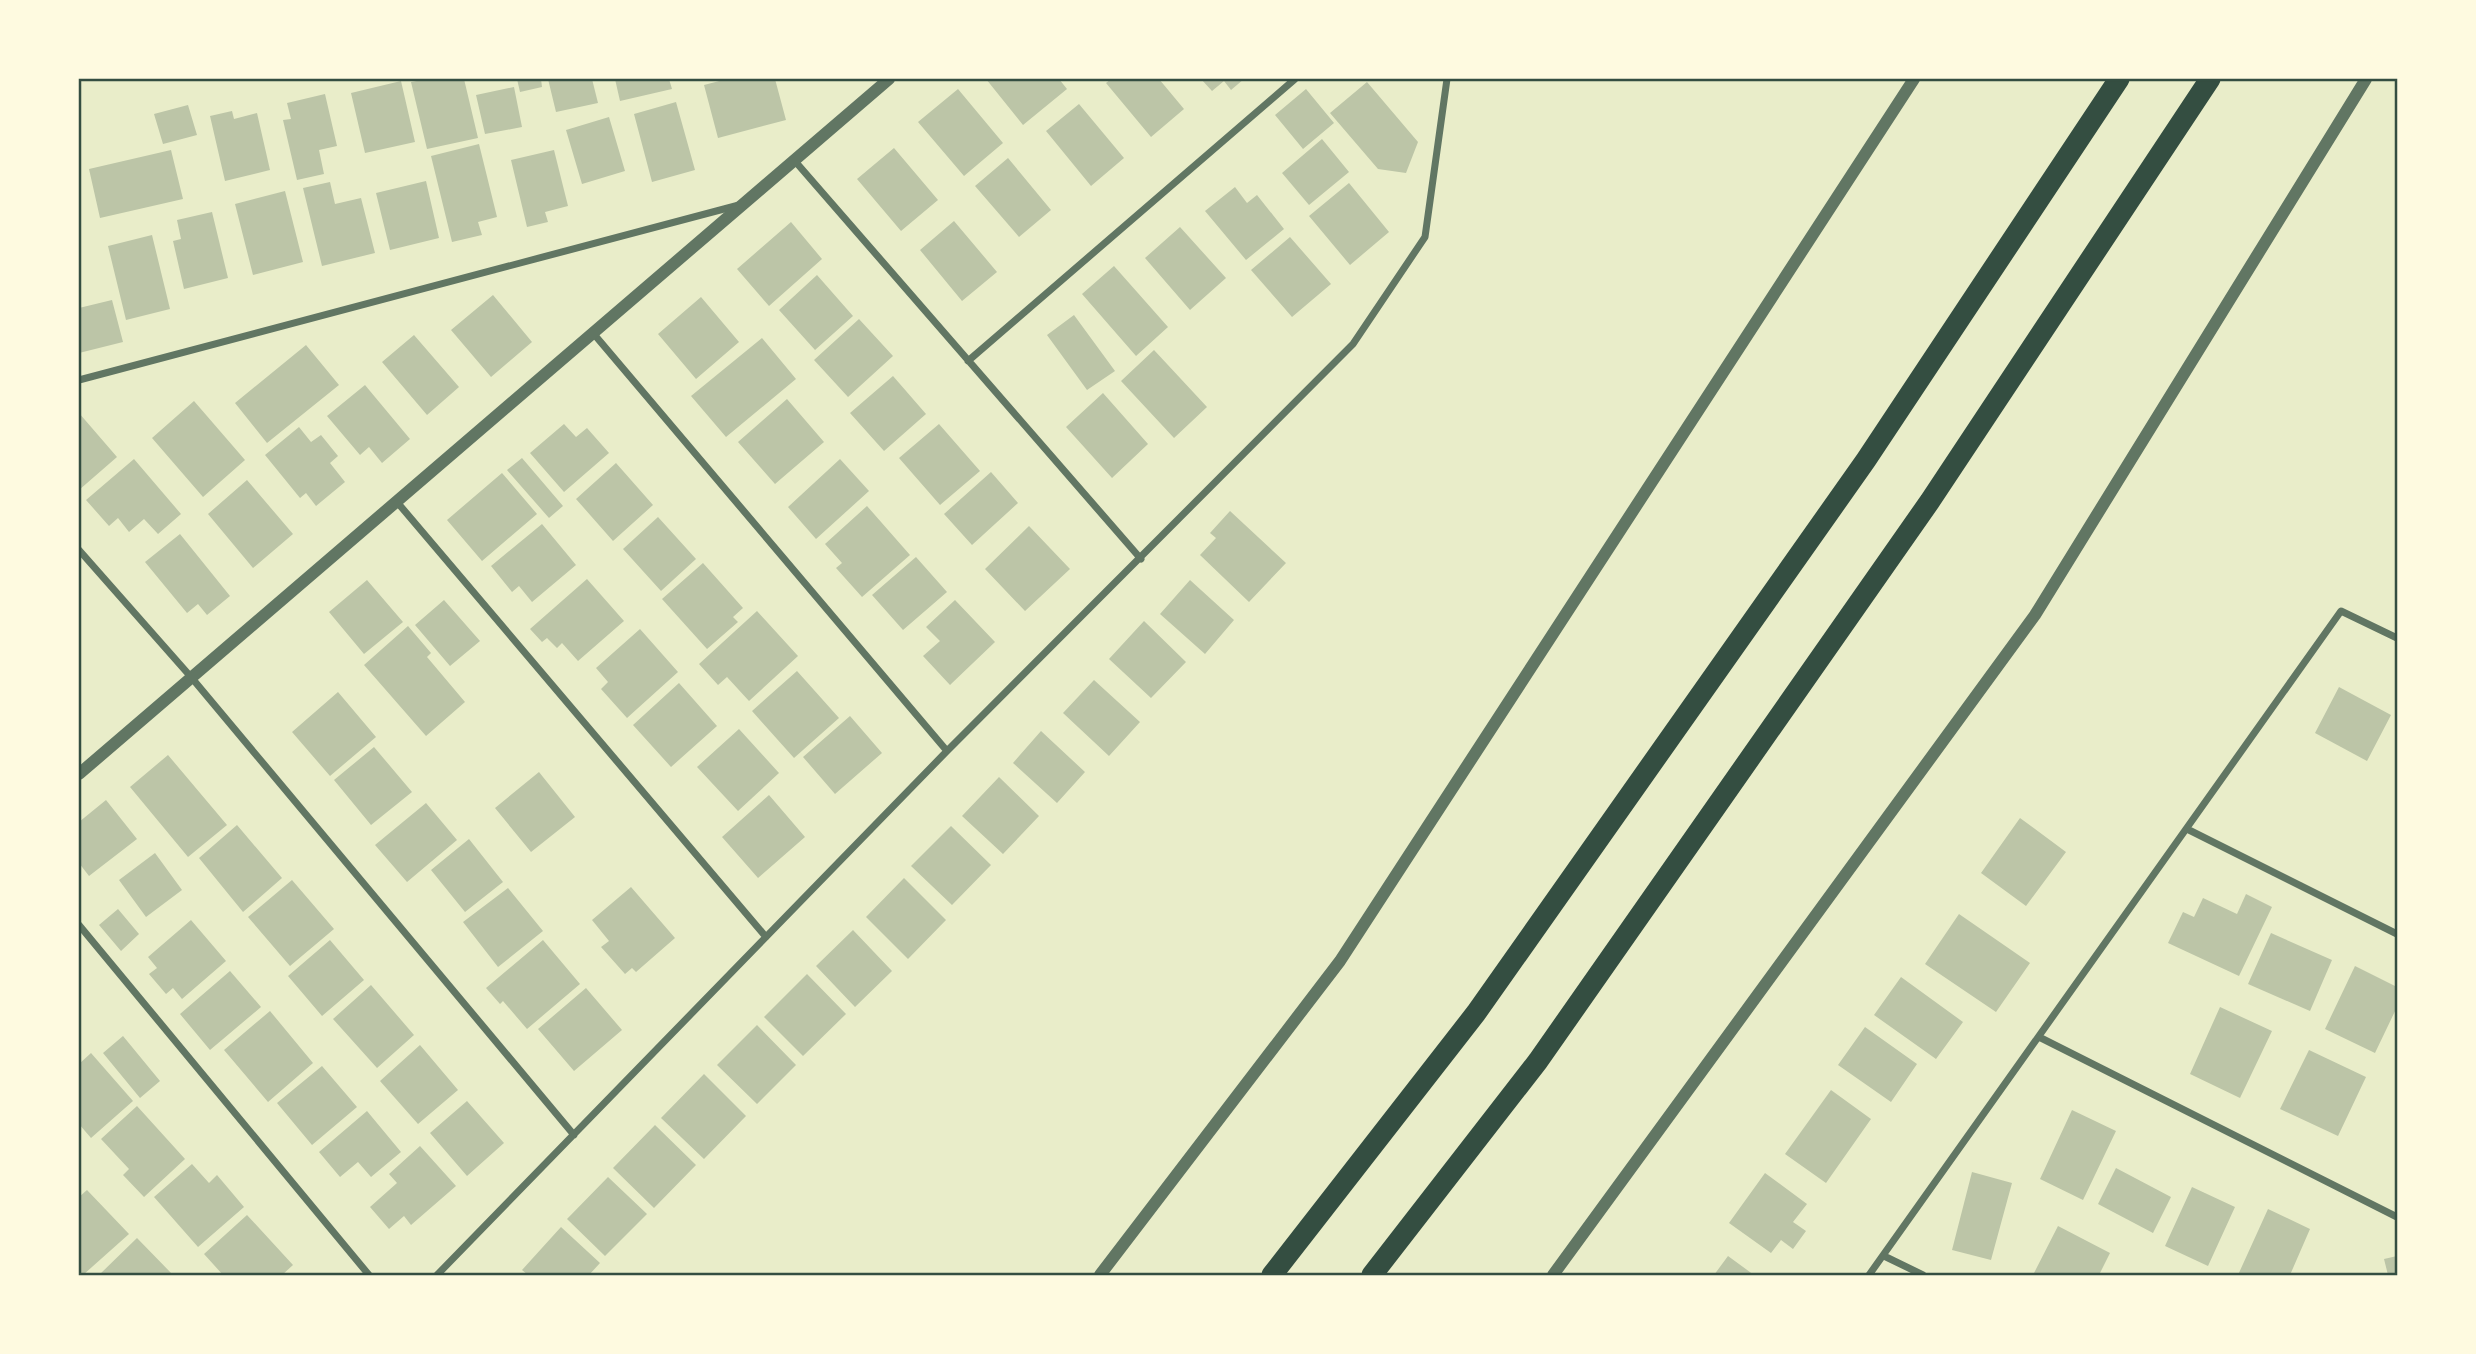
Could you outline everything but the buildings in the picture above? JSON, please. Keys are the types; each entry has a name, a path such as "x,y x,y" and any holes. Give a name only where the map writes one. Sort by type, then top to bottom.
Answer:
{"highway":[{"path":"1272,1275 1476,1013 1866,460 2119,79"},
{"path":"1372,1275 1562,1027 1930,501 2210,79"}],"street":[{"path":"79,774 889,79"},
{"path":"968,361 1295,79"},
{"path":"437,1275 947,751 1353,344 1425,237 1447,79"},
{"path":"1100,1275 1340,961 1914,79"},
{"path":"1553,1275 2035,615 2366,79"},
{"path":"794,160 1141,559"},
{"path":"79,380 743,204"},
{"path":"593,333 947,751"},
{"path":"397,502 766,937"},
{"path":"79,550 191,677 574,1135"},
{"path":"1869,1275 2341,611 2397,638"},
{"path":"2187,829 2397,934"},
{"path":"79,925 369,1275"},
{"path":"2039,1037 2397,1217"},
{"path":"1884,1256 1923,1275"}]}
